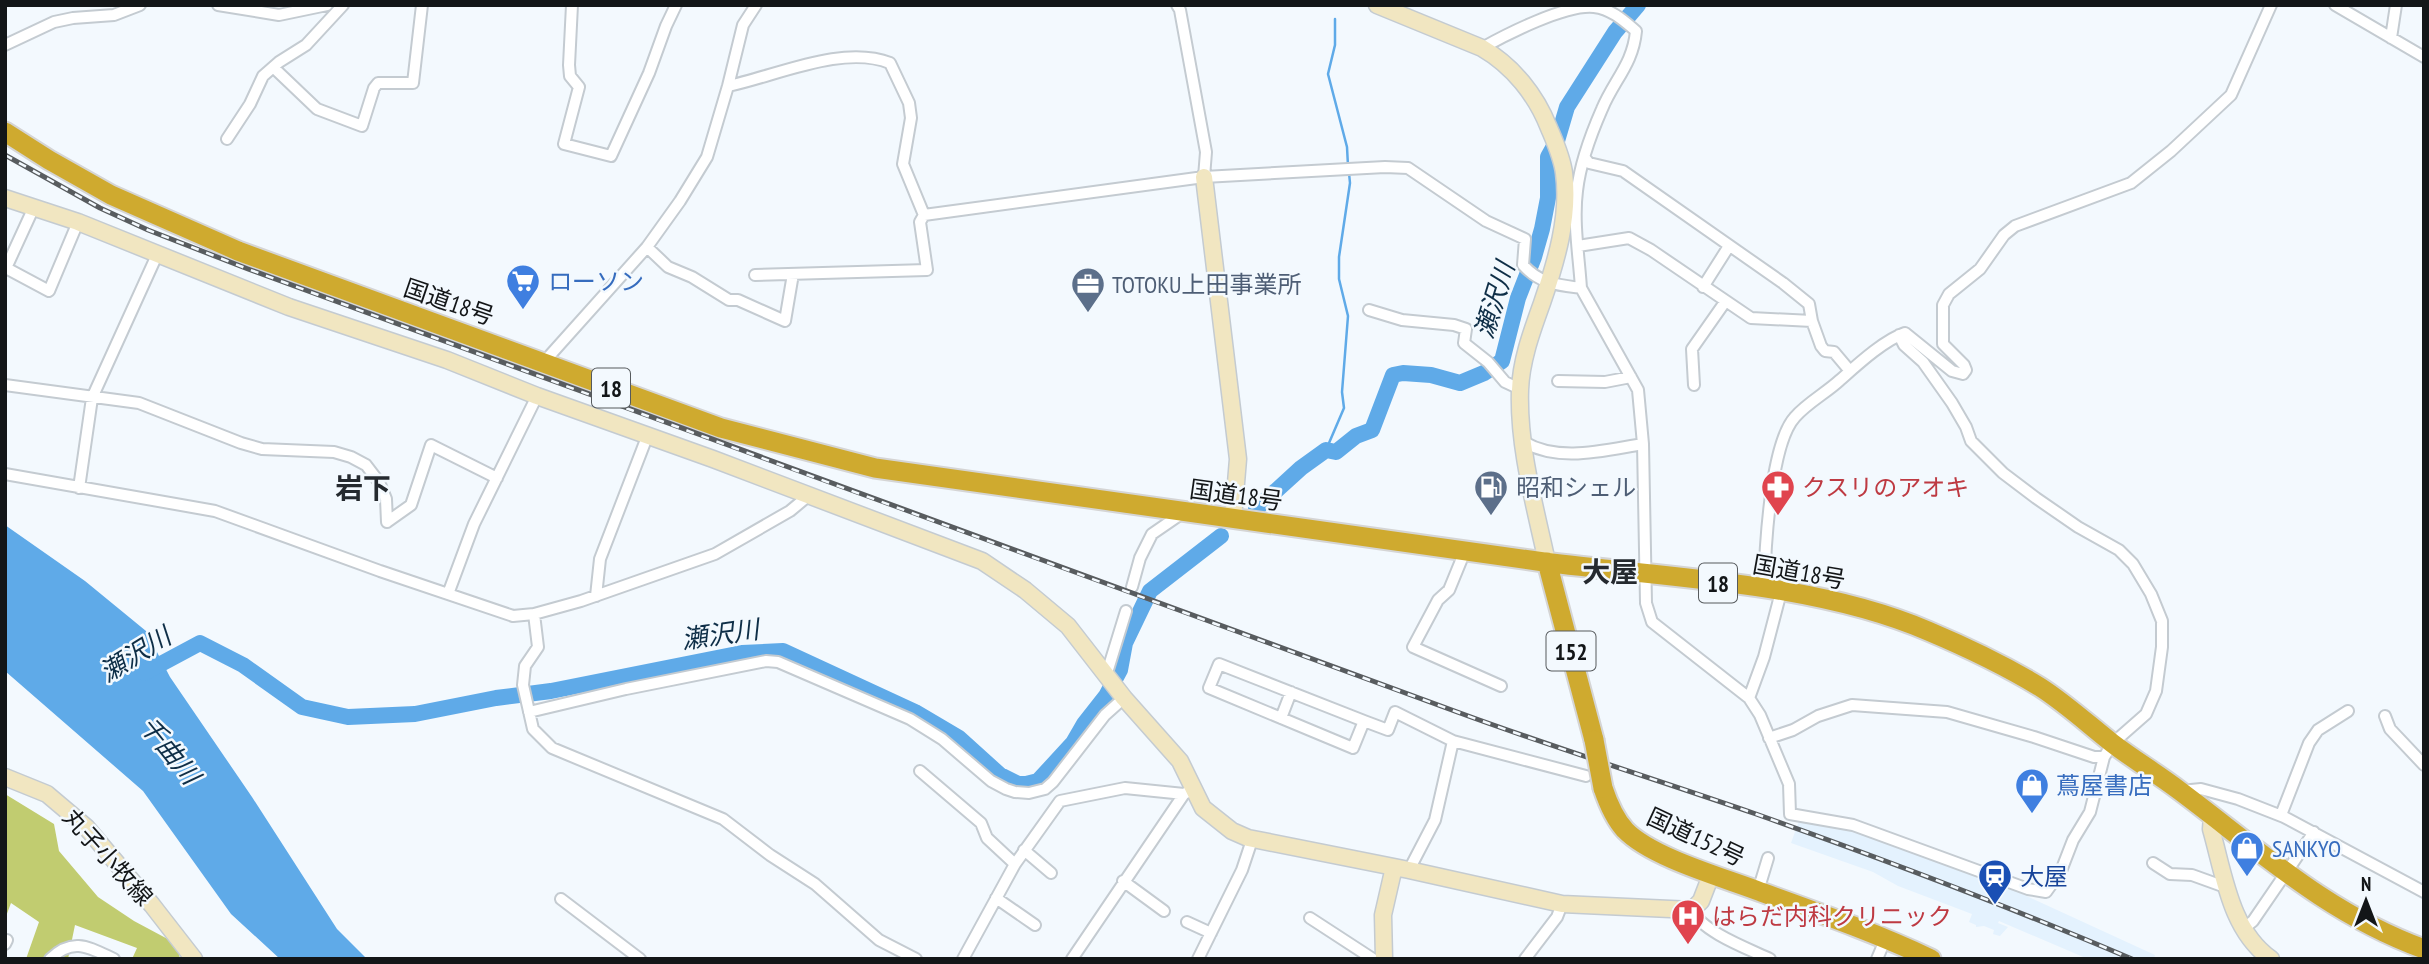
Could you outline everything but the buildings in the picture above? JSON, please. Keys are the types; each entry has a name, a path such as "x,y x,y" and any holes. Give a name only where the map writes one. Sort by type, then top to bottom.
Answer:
{"highway":[{"name":"国道18号","path":"5,132 85,180 189,230 341,290 720,428 833,459 875,468 1233,519 1772,590 1885,615 1953,642 2042,689 2108,750 2181,791 2285,873 2359,920 2424,949"},
{"name":"国道152号","path":"1547,562 1594,740 1603,788 1609,804 1626,831 1639,842 1668,857 1886,938 1931,959"}],"street":[{"path":"5,45 54,22 114,15 140,5"},
{"path":"218,5 279,15 327,5"},
{"path":"227,139 244,116 263,76 306,45 343,5"},
{"path":"274,68 317,108 362,126 378,83 413,83 422,5"},
{"path":"572,5 569,65 570,76 579,87 564,144 611,156 676,5"},
{"path":"544,362 647,247 707,157 743,25 756,5"},
{"path":"1177,5 1206,152 1203,177 1238,459 1233,519"},
{"path":"1377,5 1494,55 1535,97 1560,154 1566,200 1549,284 1531,335 1520,389 1524,442 1547,562"},
{"path":"1749,698 1764,657 1772,590 1766,525 1785,432 1794,417 1868,355 1905,333 1952,371 1963,374 1966,370 1964,365 1944,344 1943,305 1949,294 1980,269 2004,235 2015,226 2132,183 2171,150 2231,95 2271,5"},
{"path":"2335,5 2424,57"},
{"path":"2391,38 2396,5"},
{"path":"1482,48 1540,20 1581,6 1597,7 1617,15 1636,31 1634,50 1602,106 1577,192 1581,288 1637,390 1643,444 1646,603 1652,622 1749,698 1760,715 1789,784 1790,814 1853,825 2028,889 2046,892 2061,871 2073,840 2090,812 2108,750"},
{"path":"728,86 816,62 850,57 876,58 890,63 908,103 911,118 903,164 924,215"},
{"path":"1585,158 1589,163 1623,171 1783,283 1809,304 1821,346 1825,351 1834,352 1850,371"},
{"path":"924,215 1203,177 1385,167 1408,169 1486,221 1525,239 1523,265 1530,273 1549,284 1581,288"},
{"path":"5,198 78,222 289,307 447,360 982,561 1025,590 1068,626 1115,687 1180,761 1189,792 1216,820 1252,840 1562,904 1692,910 1701,901 1711,875"},
{"path":"34,207 6,268 48,291 78,222"},
{"path":"755,275 927,270 920,222 924,215"},
{"path":"1578,246 1629,238 1751,318 1812,320"},
{"path":"1703,286 1729,246"},
{"path":"647,247 668,267 692,277 729,300 738,300 785,321 793,274"},
{"path":"79,488 92,398 157,255"},
{"path":"1694,385 1692,349 1725,302"},
{"path":"1369,310 1402,320 1466,329 1464,342 1488,362 1505,382 1520,389"},
{"path":"1769,738 1793,730 1818,716 1852,705 1947,712 2094,757 2108,750 2146,714 2156,691 2162,647 2162,621 2151,594 2133,564 2119,550 2078,527 2003,473 1971,441 1952,403 1923,362 1905,345 1899,335"},
{"path":"1558,381 1605,382 1631,377"},
{"path":"5,385 139,403 262,449 334,452 351,457 366,466 379,482 386,499 387,522 411,505 430,445 497,478"},
{"path":"448,594 474,524 537,396"},
{"path":"596,596 600,559 648,437"},
{"path":"1524,442 1535,449 1576,454 1643,444"},
{"path":"5,474 215,511 513,616 534,614 596,596 715,554 790,511 808,496"},
{"path":"1132,587 1140,558 1152,534 1184,512"},
{"path":"1465,551 1449,590 1438,600 1413,647 1501,686"},
{"path":"528,708 766,661 778,662 911,719 942,739 991,781 1015,792 1029,793 1045,789 1053,782 1105,715 1115,687 1126,611"},
{"path":"534,614 538,647 525,666 523,685 533,729 552,748 723,819 770,856 815,884 879,940 916,959"},
{"path":"1364,721 1353,748 1209,688 1219,664 1388,730 1395,712 1453,741 1586,776"},
{"path":"1281,718 1291,692"},
{"path":"2281,815 2309,743 2318,730 2348,711"},
{"path":"2385,716 2390,729 2424,765"},
{"path":"1384,959 1383,915 1402,869 1435,820 1453,741"},
{"path":"920,771 981,823 987,838 1015,864"},
{"name":"丸子小牧線","path":"5,777 47,794 81,822 194,959"},
{"path":"963,959 1015,864 1060,801 1125,788 1189,792"},
{"path":"2181,791 2201,789 2281,815 2424,892"},
{"path":"1072,959 1124,881 1189,792"},
{"path":"2212,816 2211,829 2235,912 2249,939 2271,959"},
{"path":"2244,929 2253,921 2314,832"},
{"path":"1198,959 1242,870 1252,840"},
{"path":"1024,850 1051,873"},
{"path":"1758,891 1768,858"},
{"path":"2153,863 2170,874 2192,875 2228,888"},
{"path":"1124,881 1164,911"},
{"path":"996,898 1035,925"},
{"path":"561,899 640,959"},
{"path":"1525,959 1557,917 1562,904"},
{"path":"1692,910 1707,926 1770,959"},
{"path":"1310,918 1373,959"},
{"path":"1187,922 1211,933"},
{"path":"1877,959 1886,938"},
{"path":"50,959 67,946 84,946 114,959"}],"shaded area":[{"path":"1800,818 1852,826 1996,882 2155,955 2154,959 2088,959 1999,921 1998,923 2008,927 2000,936 1993,934 1994,930 1984,926 1976,927 1969,922 1972,914 1898,886 1873,872 1791,843"}],"green space":[{"path":"5,794 54,824 59,851 98,897 134,921 177,944 180,959 132,959 137,948 75,925 68,959 26,959 39,922 11,903 5,919"}],"water":[{"name":"千曲川","path":"5,525 85,581 146,631 170,677 337,929 367,959 280,959 231,914 143,791 5,671"}],"waterway":[{"name":"瀬沢川","path":"1256,509 1301,468 1326,450 1336,452 1356,436 1372,430 1393,375 1431,375 1460,383 1484,373 1502,361 1518,298 1542,229 1548,198 1548,157 1557,141 1567,107 1615,32 1638,5"},
{"path":"1335,19 1335,45 1328,74 1347,147 1348,166"},
{"path":"1326,450 1344,408 1342,392 1348,316 1339,279 1339,257 1350,183 1349,173"},
{"name":"瀬沢川","path":"144,673 200,643 243,665 302,707 348,717 415,714 496,698 551,691 742,653 783,651 915,712 959,738 1000,775 1018,784 1026,784 1038,781 1073,743 1106,696 1120,670 1125,643 1150,591 1221,536"}],"railway":[{"path":"5,155 100,208 248,269 1460,713 1851,848 2132,959"}],"place":[{"name":"ローソン","path":"523,311"},
{"name":"TOTOKU上田事業所","path":"1088,314"},
{"name":"昭和シェル","path":"1491,517"},
{"name":"クスリのアオキ","path":"1778,517"},
{"name":"蔦屋書店","path":"2032,815"},
{"name":"SANKYO","path":"2247,878"},
{"name":"大屋","path":"1995,906"},
{"name":"はらだ内科クリニック","path":"1688,946"}],"district":[{"name":"岩下","path":"363,487"},
{"name":"大屋","path":"1610,571"}]}
